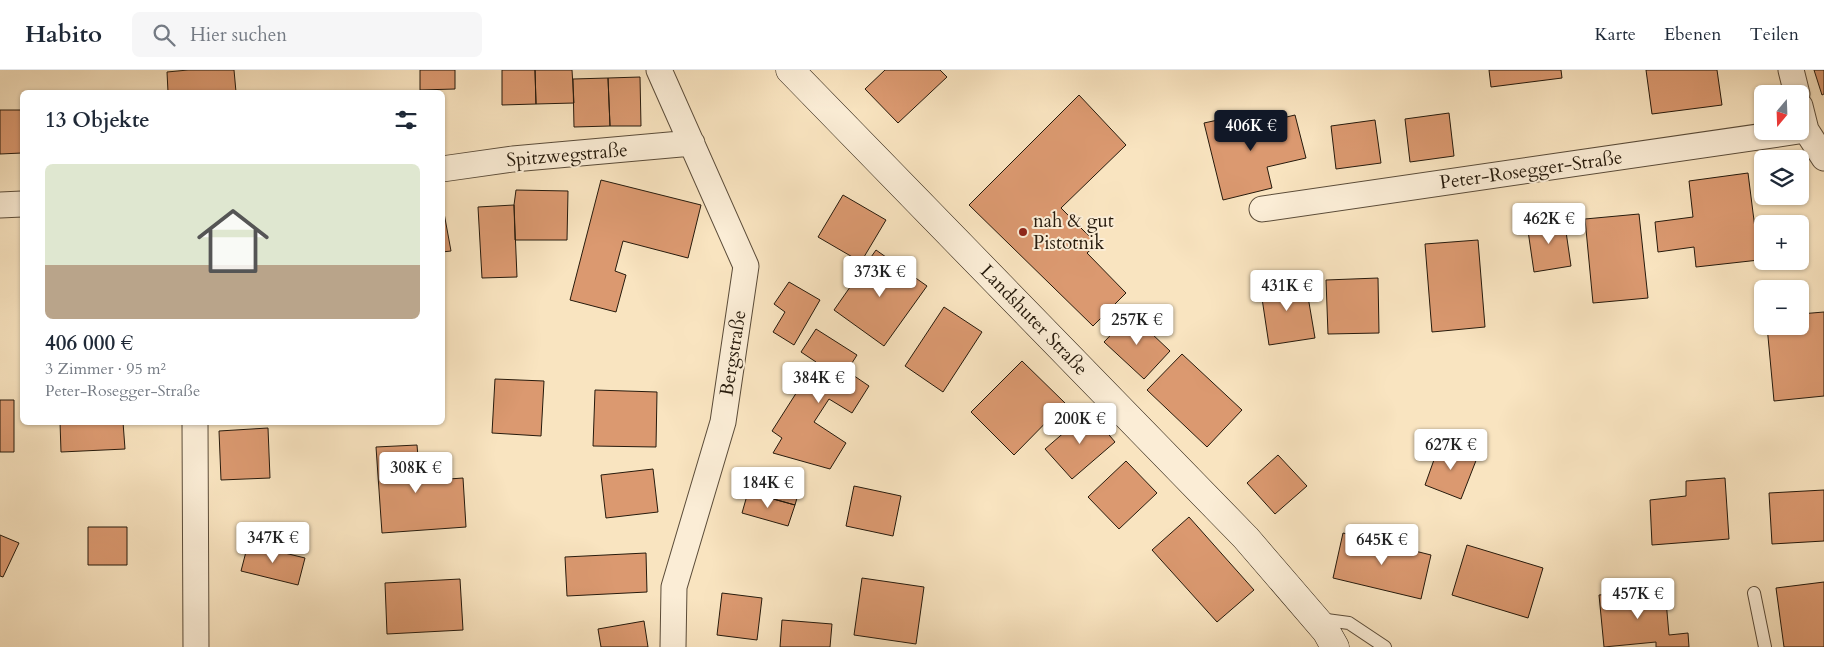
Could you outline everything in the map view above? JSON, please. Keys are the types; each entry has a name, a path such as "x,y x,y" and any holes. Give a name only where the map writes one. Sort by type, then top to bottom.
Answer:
{"street":[{"name":"Bergstraße","path":"659,70 746,266 723,422 674,587 673,647"},
{"name":"Landshuter Straße","path":"790,70 1246,538 1314,618 1335,647"},
{"path":"1791,70 1795,85"},
{"name":"Peter-Rosegger-Straße","path":"1262,210 1754,138"},
{"path":"1809,140 1824,158"},
{"name":"Spitzwegstraße","path":"445,169 513,160 692,143"},
{"path":"0,205 20,204"},
{"path":"195,425 196,647"}],"lane":[{"path":"1754,593 1765,647"},
{"path":"1314,618 1349,623 1384,647"}],"building":[{"path":"234,70 236,90 168,90 167,72"},
{"path":"420,70 455,70 455,89 420,90"},
{"path":"502,70 535,70 536,104 502,105"},
{"path":"535,70 572,70 574,103 536,104"},
{"path":"885,70 940,70 947,77 898,123 865,89"},
{"path":"1489,70 1561,70 1562,78 1491,87"},
{"path":"1646,70 1717,70 1722,105 1652,114"},
{"path":"1814,70 1824,70 1824,94 1822,95"},
{"path":"640,77 641,126 610,126 608,78"},
{"path":"608,78 610,126 574,127 573,79"},
{"path":"1079,95 1126,145 1061,208 1097,244 1087,253 1126,293 1093,326 969,205"},
{"path":"0,110 20,110 20,153 0,154"},
{"path":"1250,113 1253,125 1295,115 1306,158 1267,167 1272,188 1223,200 1204,123"},
{"path":"1449,113 1454,156 1410,162 1405,119"},
{"path":"1375,120 1381,163 1336,169 1331,126"},
{"path":"1748,173 1754,220 1754,261 1696,267 1694,247 1658,252 1655,222 1693,217 1689,181"},
{"path":"601,180 701,205 688,258 623,241 615,271 626,275 616,312 570,300"},
{"path":"516,190 568,191 567,240 515,240 514,205"},
{"path":"843,195 886,220 861,262 818,237"},
{"path":"514,205 517,277 482,278 478,207"},
{"path":"1639,214 1648,298 1593,303 1585,219"},
{"path":"445,218 451,251 445,252"},
{"path":"1564,218 1571,266 1534,272 1527,224"},
{"path":"1478,240 1485,327 1432,332 1425,244"},
{"path":"876,250 927,286 884,346 834,310"},
{"path":"1378,278 1379,333 1328,334 1326,280"},
{"path":"1305,279 1315,338 1269,345 1260,285"},
{"path":"789,282 820,300 794,345 773,332 785,312 774,304"},
{"path":"944,307 982,332 943,392 905,366"},
{"path":"1824,312 1824,396 1774,401 1768,335 1809,335 1809,313"},
{"path":"1131,314 1170,351 1144,379 1104,342"},
{"path":"816,329 857,355 847,371 869,386 852,413 829,399 814,422 846,443 830,469 773,453 782,438 772,431 816,362 801,352"},
{"path":"1182,354 1242,410 1207,447 1147,390"},
{"path":"1022,361 1065,403 1014,455 971,412"},
{"path":"495,379 544,381 541,436 492,433"},
{"path":"595,390 657,392 656,447 593,446"},
{"path":"0,400 14,400 14,452 0,452"},
{"path":"1089,411 1115,442 1072,479 1045,449"},
{"path":"60,425 123,425 125,449 61,452"},
{"path":"268,428 270,478 221,480 219,431"},
{"path":"1440,443 1477,458 1461,499 1425,485"},
{"path":"417,445 420,481 463,478 466,527 382,533 376,447"},
{"path":"1278,455 1307,486 1275,514 1247,483"},
{"path":"1126,461 1157,493 1119,529 1088,497"},
{"path":"653,469 658,512 606,518 601,475"},
{"path":"754,470 801,484 795,505 748,492"},
{"path":"1725,478 1729,539 1652,545 1650,500 1686,496 1686,481"},
{"path":"854,486 901,496 893,536 846,526"},
{"path":"1824,490 1824,541 1772,544 1769,493"},
{"path":"748,492 795,505 788,526 742,513"},
{"path":"1189,517 1254,590 1217,622 1152,550"},
{"path":"88,527 127,527 127,565 88,565"},
{"path":"1343,533 1431,555 1421,599 1333,578"},
{"path":"0,535 19,543 3,577 0,576"},
{"path":"248,544 305,558 298,585 241,571"},
{"path":"1467,545 1543,568 1528,618 1452,595"},
{"path":"646,553 647,592 567,596 565,557"},
{"path":"862,578 924,587 916,644 854,635"},
{"path":"460,579 463,630 387,634 385,583"},
{"path":"1824,582 1824,647 1784,647 1776,588"},
{"path":"1665,589 1669,635 1688,633 1689,647 1656,647 1656,642 1604,647 1599,595"},
{"path":"722,593 762,598 757,640 717,635"},
{"path":"782,620 832,624 830,647 780,647"},
{"path":"644,621 648,647 601,647 598,629"}],"place":[{"name":"nah & gut Pistotnik","path":"1023,232"}]}
